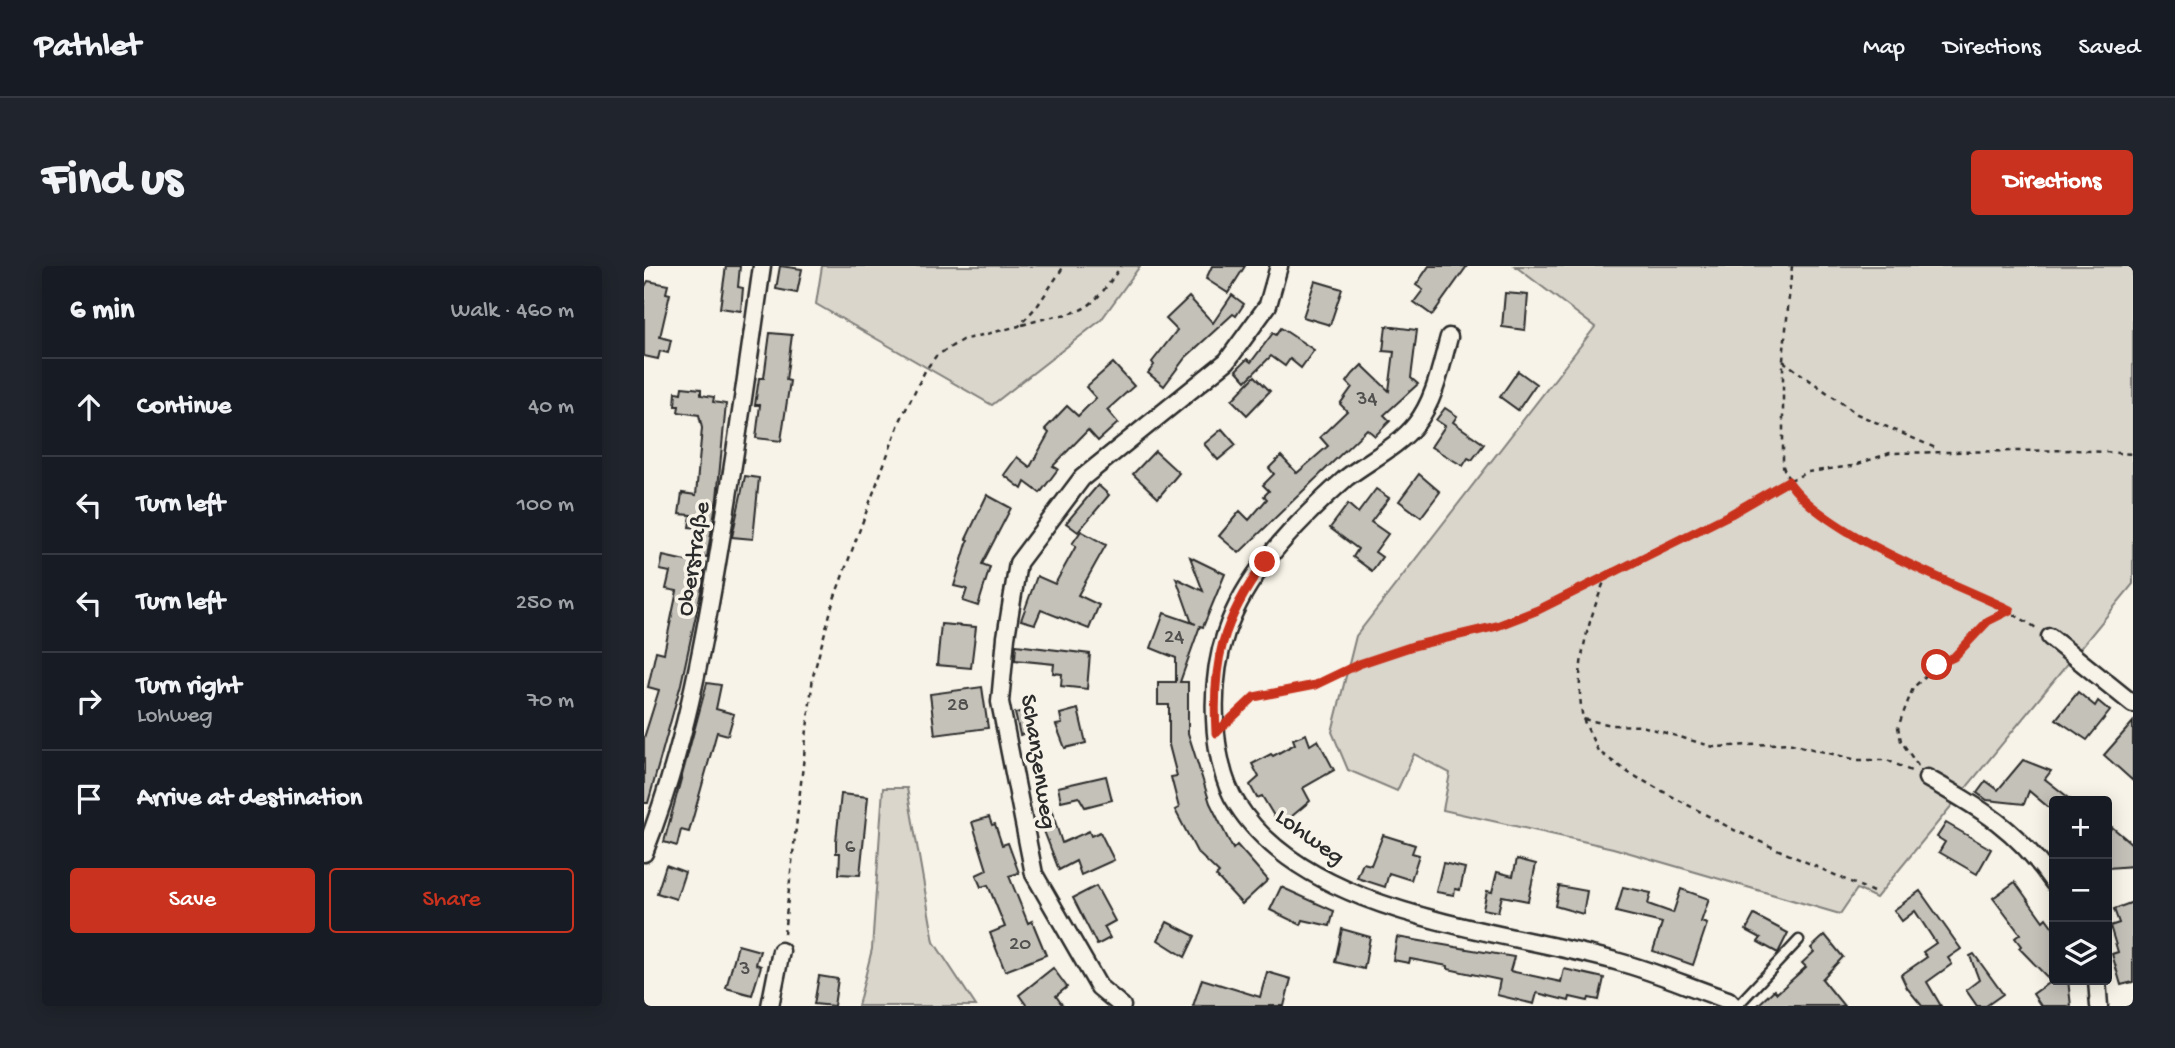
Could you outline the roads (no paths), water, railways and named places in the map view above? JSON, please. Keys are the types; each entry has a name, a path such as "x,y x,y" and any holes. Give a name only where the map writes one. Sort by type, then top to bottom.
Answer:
{"street":[{"name":"Oberstraße","path":"644,853 667,796 706,632 740,428 762,266"},
{"name":"Schanzenweg","path":"1122,1006 1099,987 1034,874 1000,702 1006,637 1018,563 1082,478 1227,361 1268,304 1279,266"},
{"name":"Lohweg","path":"1449,337 1435,387 1415,425 1346,479 1287,534 1247,587 1218,652 1214,693 1216,733 1235,802 1273,846 1311,873 1350,893 1405,911 1621,962 1728,1000 1735,1006"},
{"path":"2050,637 2133,704"},
{"path":"1927,778 1992,814 2039,861 2049,876"},
{"path":"770,1006 781,951"},
{"path":"2097,985 2099,1006"}],"lane":[{"path":"1735,1006 1799,940"}]}
